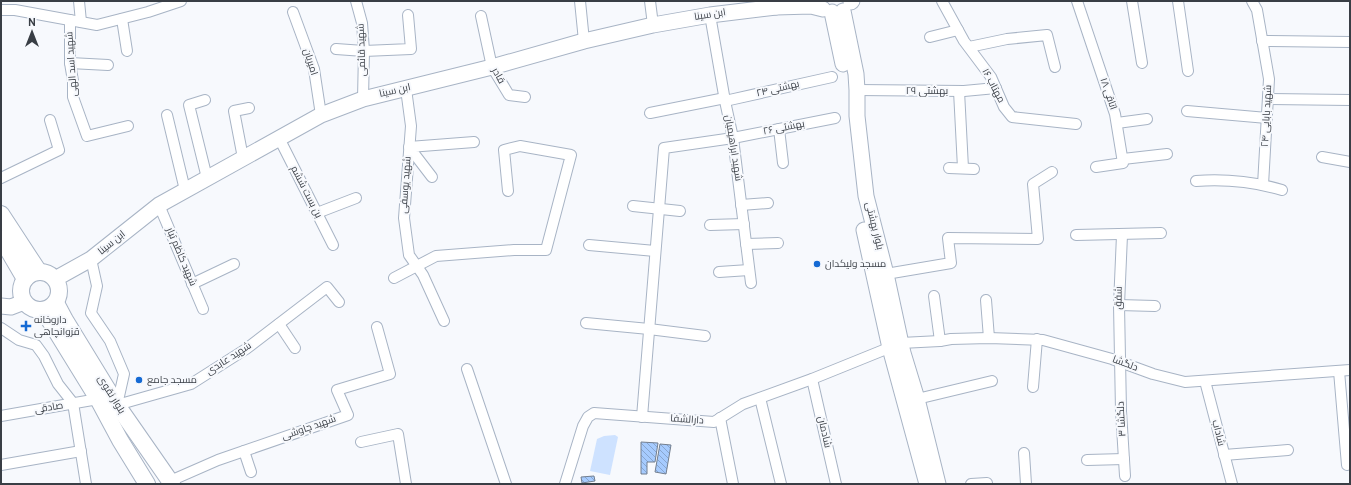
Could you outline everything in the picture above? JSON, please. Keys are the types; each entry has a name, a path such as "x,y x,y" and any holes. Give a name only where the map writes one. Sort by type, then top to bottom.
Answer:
{"main road":[{"path":"776,6 794,1"},
{"path":"776,6 839,5"},
{"name":"بلوار بهشتی","path":"839,5 856,74 857,116 863,203 886,274 895,346 917,399 938,484"},
{"name":"بلوار بهشتی","path":"839,5 847,83 847,117 863,203 927,484"},
{"name":"ابن سینا","path":"55,278 91,259 159,205 321,115 363,99 492,67 584,41 653,25 776,6"},
{"path":"1,214 39,272"},
{"path":"1,238 25,279"},
{"path":"39,272 48,273 55,278 59,286 60,295 56,303 50,308 42,311 35,310 24,302 21,291 22,285 25,279 31,274 39,272"},
{"path":"1,306 11,307 24,302"},
{"name":"بلوار نقوی","path":"56,303 117,405 171,483"},
{"name":"بلوار نقوی","path":"42,311 50,320 98,399 120,440 147,484"}],"street":[{"path":"78,1 81,22"},
{"path":"1,10 15,10 97,25 181,1"},
{"name":"شهید قائمی","path":"356,1 362,23 364,51 363,99"},
{"path":"580,1 584,41"},
{"path":"650,1 653,25"},
{"name":"مهتاب ۱۶","path":"942,1 958,30 991,77 1004,107 1012,117 1076,124"},
{"name":"اتاقی ۱۸","path":"1077,1 1115,114 1123,159"},
{"path":"1132,1 1142,63"},
{"path":"1178,1 1188,71"},
{"name":"شهید بابایی ۲۴","path":"1252,1 1257,10 1269,79 1263,185"},
{"name":"امیریان","path":"293,12 314,69 321,115"},
{"path":"336,49 364,51 411,48 408,15"},
{"name":"شهید ابراهیمیان","path":"710,15 733,138 751,283"},
{"name":"قادر","path":"481,16 492,67 509,95 525,97"},
{"path":"122,19 127,51"},
{"name":"شهید اسد الهی","path":"70,20 70,63 73,81 73,97 87,136 128,126"},
{"path":"930,37 958,30"},
{"path":"969,47 1007,39 1047,35 1055,67"},
{"path":"1262,41 1350,42"},
{"path":"70,63 108,65"},
{"name":"بهشتی ۲۴","path":"650,113 725,100 832,77"},
{"name":"بهشتی ۲۹","path":"857,90 960,91 996,88"},
{"name":"شهید یوسفی","path":"406,89 411,126 404,218 409,255 423,275 444,320"},
{"path":"960,91 963,168"},
{"path":"1268,99 1350,100"},
{"path":"205,100 189,105 207,178"},
{"path":"243,158 234,111 249,108"},
{"path":"1187,110 1267,118"},
{"path":"167,115 185,190"},
{"name":"بهشتی ۲۶","path":"659,209 664,148 733,138 836,118"},
{"path":"1117,123 1147,119"},
{"path":"1,178 59,150 50,120"},
{"path":"779,129 783,163"},
{"name":"بن بست ششم","path":"279,138 333,245"},
{"path":"409,147 474,142"},
{"path":"394,278 436,256 514,250 546,250 571,155 520,146 504,150 508,191"},
{"path":"409,147 432,177"},
{"path":"1096,167 1123,163 1123,159 1167,154"},
{"path":"1322,157 1350,162"},
{"path":"949,168 974,169"},
{"path":"886,274 950,263 948,238 1038,239 1033,184 1052,172"},
{"path":"1196,181 1210,180 1263,185 1282,190"},
{"path":"317,213 356,198"},
{"path":"741,205 768,203"},
{"name":"شهید کاظم تبار","path":"159,205 203,309"},
{"path":"633,206 680,211"},
{"path":"642,417 659,209"},
{"path":"710,225 744,224"},
{"path":"1076,235 1161,233"},
{"name":"شفق","path":"1120,362 1119,305 1122,234"},
{"path":"746,244 778,243"},
{"path":"589,245 655,251"},
{"path":"91,259 97,286 91,314 110,341 124,374 117,405"},
{"path":"192,284 234,264"},
{"path":"719,272 749,270"},
{"name":"شهید عابدی","path":"117,405 147,398 191,384 246,349 327,287 340,302"},
{"path":"934,296 940,341"},
{"path":"986,300 989,338"},
{"path":"1119,305 1155,306"},
{"path":"586,323 705,336"},
{"path":"279,324 295,348"},
{"name":"شهید چاوشی","path":"171,483 218,460 348,415 337,390 390,374 377,327"},
{"path":"1,328 19,340 36,345 44,356 58,384 74,403 86,484"},
{"name":"دلگشا","path":"895,346 951,339 1037,339 1120,362 1153,374 1186,382 1350,370"},
{"path":"1033,387 1037,339"},
{"name":"دارالشفا","path":"565,484 583,426 588,417 594,413 714,422 743,404 812,379 895,346"},
{"name":"دلگشا ۳","path":"1120,362 1125,476"},
{"path":"467,369 506,484"},
{"path":"1339,371 1347,465"},
{"name":"شادمان","path":"812,379 836,484"},
{"path":"917,399 992,381"},
{"name":"شاداب","path":"1205,381 1232,484"},
{"path":"760,398 781,484"},
{"name":"صادقی","path":"1,416 98,399"},
{"path":"720,418 733,484"},
{"path":"361,442 398,434 406,484"},
{"path":"1224,456 1288,450"},
{"path":"1,465 81,451"},
{"path":"244,451 251,472"},
{"path":"1024,453 1026,484"},
{"path":"1086,460 1124,459"},
{"path":"971,484 987,482"}],"shaded area":[{"path":"615,435 618,437 610,475 590,471 597,439 604,436"}],"building":[{"path":"641,442 658,443 655,462 647,462 647,474 641,474"},
{"path":"660,444 671,445 666,474 655,472"},
{"path":"594,476 595,481 582,483 581,477"}],"place":[{"name":"مسجد ولیکدان","path":"817,264"},
{"name":"داروخانه قزوانچاهی","path":"26,326"},
{"name":"مسجد جامع","path":"139,380"}]}
